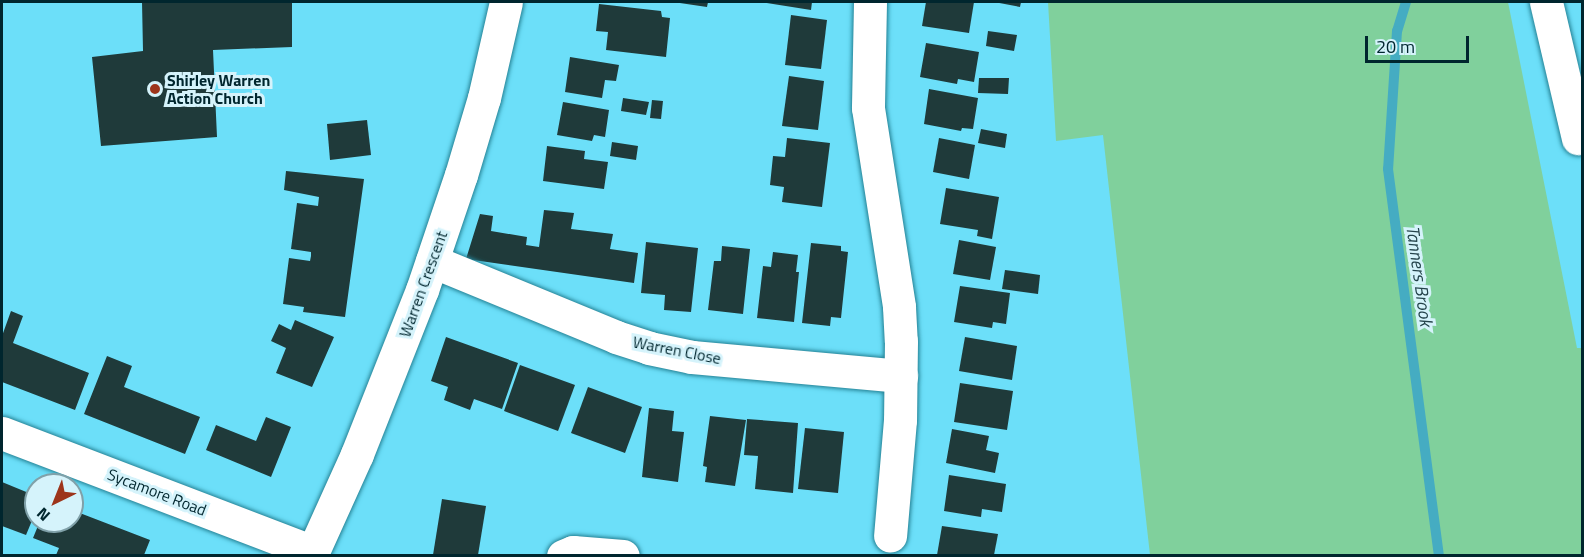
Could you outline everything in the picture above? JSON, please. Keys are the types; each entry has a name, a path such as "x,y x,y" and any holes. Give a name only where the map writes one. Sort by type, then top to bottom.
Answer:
{"street":[{"name":"Warren Crescent","path":"312,554 361,444 432,261 484,98 506,2"},
{"path":"870,2 868,108 899,307 901,376 897,465 890,536"},
{"path":"1546,2 1578,138"},
{"name":"Warren Close","path":"432,261 616,337 649,348 692,357 901,376"},
{"name":"Sycamore Road","path":"2,433 312,554"},
{"path":"563,555 573,552 594,552 623,555"}],"green space":[{"path":"1048,2 1508,2 1577,348 1582,348 1582,555 1150,555 1103,135 1056,141"}],"building":[{"name":"Shirley Warren Action Church","path":"142,2 292,2 292,47 213,50 217,137 101,146 92,57 143,51"},
{"path":"673,2 708,2 707,7"},
{"path":"760,2 812,2 811,10"},
{"path":"926,2 974,2 969,33 922,26"},
{"path":"994,2 1021,2 1020,7"},
{"path":"599,4 661,11 662,17 670,18 666,57 606,50 608,32 596,31"},
{"path":"791,15 827,20 821,69 785,65"},
{"path":"988,31 1017,35 1014,51 986,46"},
{"path":"926,43 979,52 974,82 958,79 957,84 920,77"},
{"path":"570,57 619,65 616,81 605,80 602,98 565,92"},
{"path":"789,76 824,81 818,130 782,126"},
{"path":"979,78 1009,78 1008,94 978,93"},
{"path":"929,89 978,98 973,129 962,128 961,131 924,124"},
{"path":"623,98 649,102 646,115 621,111"},
{"path":"652,100 663,101 661,119 650,118"},
{"path":"563,102 609,110 605,137 594,135 592,141 557,135"},
{"path":"367,120 371,155 330,160 327,124"},
{"path":"981,129 1007,134 1005,148 978,143"},
{"path":"787,138 830,143 822,207 782,202 784,187 770,185 773,156 785,157"},
{"path":"939,138 975,145 969,179 933,172"},
{"path":"612,142 638,146 636,160 610,156"},
{"path":"547,146 585,151 584,159 608,162 604,189 543,181"},
{"path":"286,171 364,179 345,317 303,312 304,307 283,304 289,258 310,261 311,256 311,252 291,249 297,203 318,206 319,197 284,190"},
{"path":"946,188 999,197 992,239 977,236 978,230 940,224"},
{"path":"544,210 574,213 571,229 613,234 610,249 638,253 634,283 466,259 480,214 493,216 491,231 527,237 526,245 539,247"},
{"path":"959,240 996,247 990,280 953,274"},
{"path":"646,242 698,248 691,312 664,310 665,295 641,293"},
{"path":"811,243 841,246 841,251 848,252 841,318 831,317 830,326 802,323"},
{"path":"722,246 750,249 743,314 708,310 714,261 721,261"},
{"path":"773,252 798,255 796,272 799,272 794,322 757,318 763,266 771,267"},
{"path":"1005,270 1040,275 1038,294 1002,289"},
{"path":"960,286 1010,293 1006,324 993,322 992,328 954,322"},
{"path":"11,311 23,316 13,343 89,373 75,410 2,382 2,336"},
{"path":"295,320 334,337 312,387 276,373 286,348 271,341 279,324 291,330"},
{"path":"446,337 518,363 502,409 474,399 470,410 444,400 448,387 431,381"},
{"path":"965,337 1017,346 1012,380 959,371"},
{"path":"107,356 132,366 124,387 200,417 185,454 84,414"},
{"path":"520,365 575,385 558,431 504,411"},
{"path":"960,383 1013,391 1007,430 954,422"},
{"path":"588,387 642,407 625,453 571,433"},
{"path":"649,408 674,411 672,431 684,432 678,482 642,477"},
{"path":"710,416 746,420 735,486 705,482 707,467 703,466"},
{"path":"266,417 291,427 271,477 206,450 216,425 256,441"},
{"path":"747,419 798,423 793,493 755,489 758,456 744,455"},
{"path":"805,428 844,432 838,493 798,489"},
{"path":"952,429 989,436 986,450 999,453 995,473 946,463"},
{"path":"949,475 1006,484 1002,512 982,509 981,517 944,511"},
{"path":"2,482 24,491 24,533 27,533 26,535 2,526"},
{"path":"442,499 486,506 478,555 433,555"},
{"path":"84,515 150,540 144,555 56,555 59,548 33,538 35,533 84,533"},
{"path":"942,526 998,534 994,555 937,555"}],"waterway":[{"name":"Tanners Brook","path":"1406,2 1397,31 1388,169 1439,556"}],"place":[{"name":"Shirley Warren Action Church","path":"155,89"}]}
